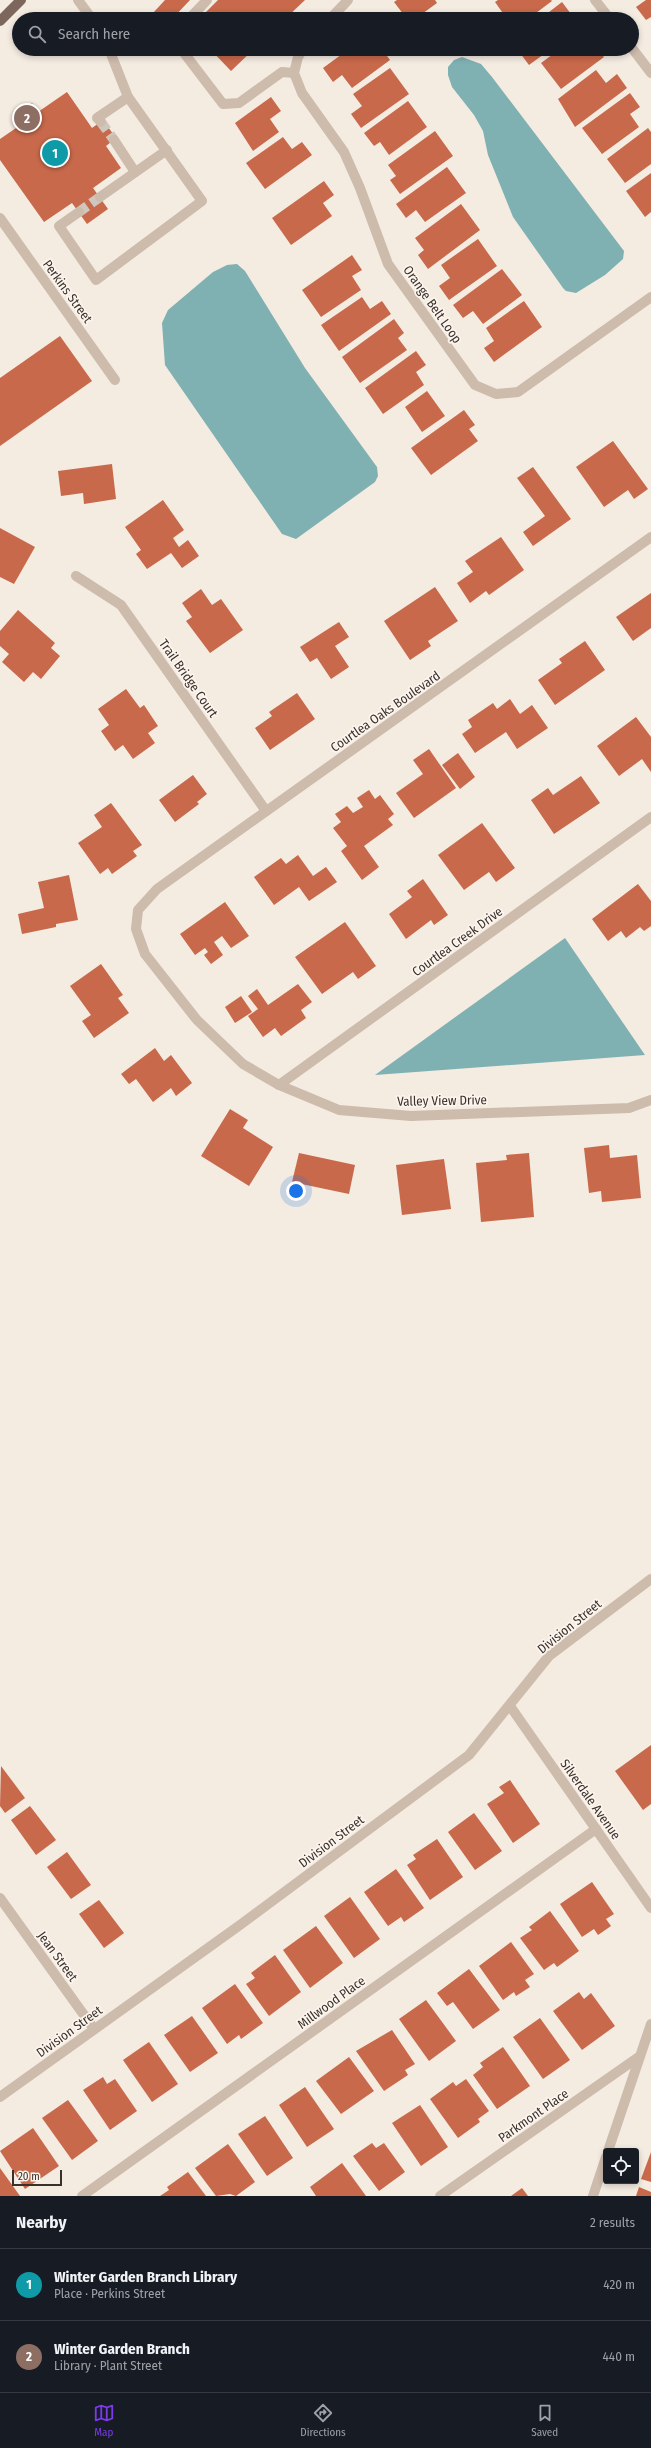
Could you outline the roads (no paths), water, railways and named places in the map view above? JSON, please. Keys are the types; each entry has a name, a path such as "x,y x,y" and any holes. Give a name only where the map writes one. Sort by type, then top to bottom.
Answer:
{"main road":[{"path":"0,21 21,0"}],"street":[{"path":"78,0 87,12"},
{"path":"196,12 207,0"},
{"path":"337,12 348,0"},
{"path":"595,0 604,12"},
{"path":"79,212 60,226 96,280 202,201 128,97 112,56"},
{"path":"186,56 223,104 239,103 282,72 294,73 299,56"},
{"path":"638,56 651,73"},
{"name":"Orange Belt Loop","path":"294,73 302,94 344,152 360,188 388,264 474,384 496,394 518,392 651,297"},
{"path":"101,122 97,118 128,97"},
{"path":"114,140 135,172"},
{"path":"100,197 167,150"},
{"name":"Perkins Street","path":"0,218 115,380"},
{"name":"Courtlea Oaks Boulevard","path":"138,910 156,889 651,537"},
{"name":"Trail Bridge Court","path":"76,576 121,605 266,811"},
{"name":"Courtlea Creek Drive","path":"279,1085 651,817"},
{"name":"Valley View Drive","path":"138,910 136,929 145,954 197,1020 243,1064 279,1085 339,1110 411,1116 629,1108 651,1100"},
{"name":"Division Street","path":"0,2097 240,1925 469,1755 549,1656 651,1579"},
{"name":"Silverdale Avenue","path":"510,1706 651,1908"},
{"name":"Millwood Place","path":"82,2196 596,1829"},
{"name":"Jean Street","path":"0,1898 94,2029"},
{"path":"609,2148 651,2024"},
{"name":"Parkmont Place","path":"440,2196 640,2056"},
{"path":"593,2196 603,2166"}],"water":[{"path":"462,57 481,64 492,77 624,251 623,259 605,275 576,293 566,291 563,288 513,217 488,155 483,131 474,115 452,87 448,75 448,67 454,60"},
{"path":"237,264 245,271 305,368 377,467 378,476 375,482 296,539 282,534 165,365 162,323 168,310 213,272 227,265"},
{"path":"565,938 645,1055 375,1075"}],"tunnel":[{"path":"101,122 114,140"},
{"path":"79,212 100,197"}],"place":[{"name":"Winter Garden Branch","path":"27,118"},
{"name":"Winter Garden Branch Library","path":"55,153"}]}
